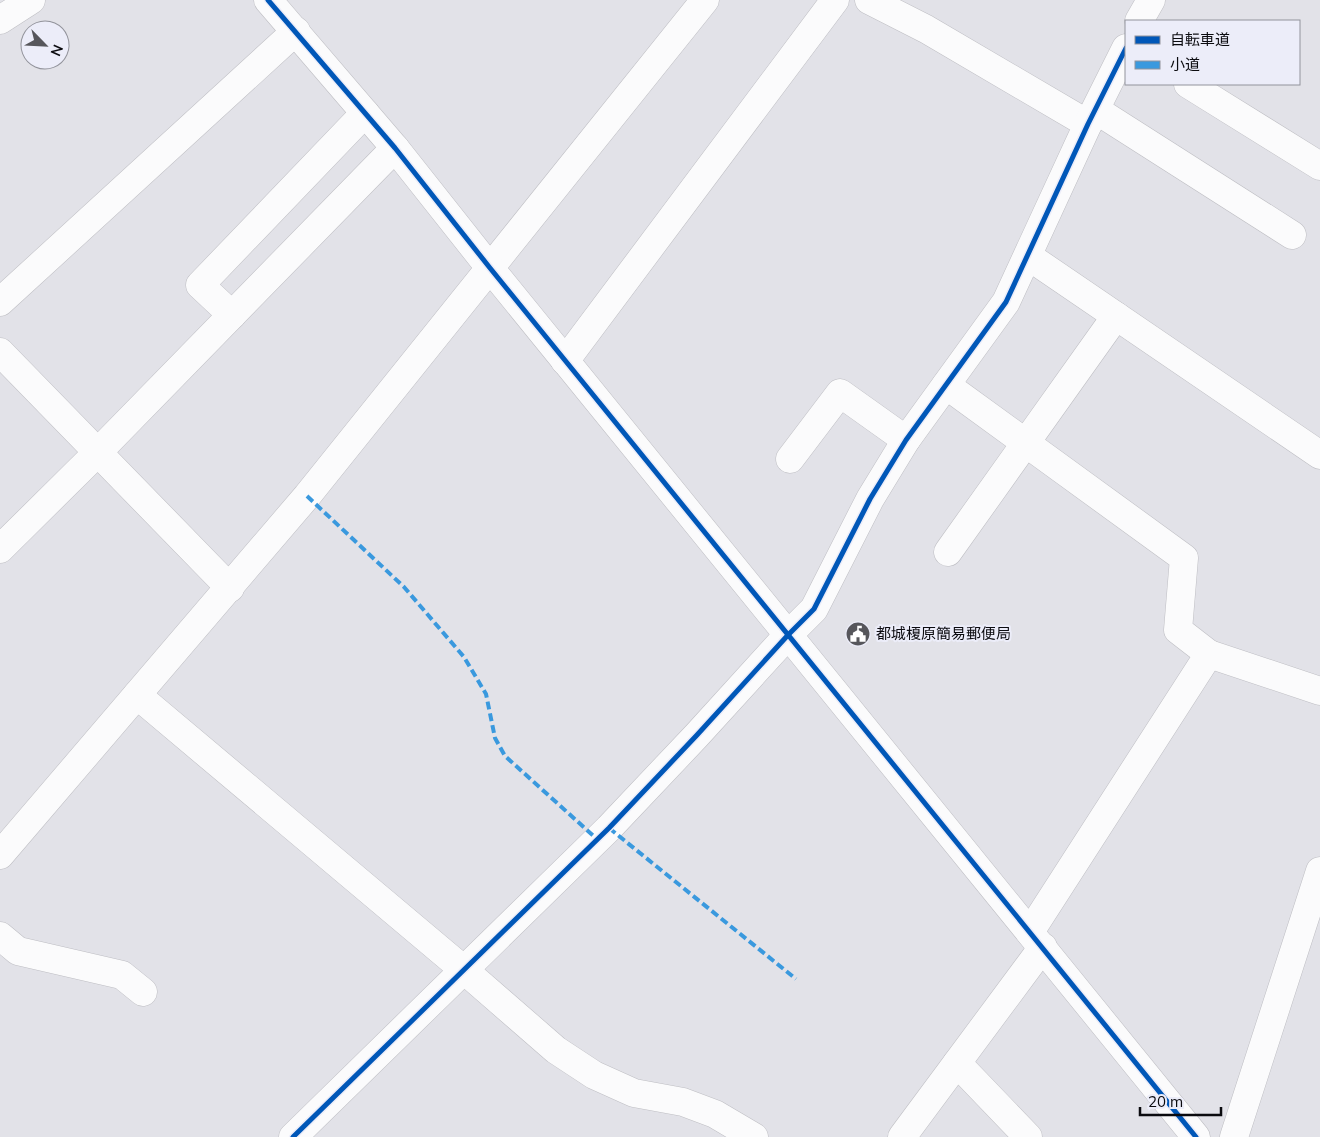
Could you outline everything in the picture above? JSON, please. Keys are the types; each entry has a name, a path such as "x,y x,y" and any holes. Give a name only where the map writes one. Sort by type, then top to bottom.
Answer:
{"street":[{"path":"0,20 32,0"},
{"path":"268,0 395,148 565,361 1196,1137"},
{"path":"565,361 835,0"},
{"path":"869,0 1092,117 1292,235"},
{"path":"1140,20 1151,0"},
{"path":"0,856 307,496 490,268 698,3"},
{"path":"0,302 296,32"},
{"path":"293,1137 609,828 814,609 870,499 906,440 1006,302 1125,50"},
{"path":"1190,85 1320,166"},
{"path":"232,315 200,285 365,113"},
{"path":"0,549 97,453 395,148"},
{"path":"1028,256 1320,454"},
{"path":"948,552 1116,316"},
{"path":"0,352 230,588"},
{"path":"946,385 1184,558 1178,630 1209,654 1320,691"},
{"path":"790,459 840,393 906,440"},
{"path":"902,1137 957,1063 1037,940 1209,654"},
{"path":"137,694 556,1050 594,1075 634,1093 683,1102 715,1114 754,1137"},
{"path":"1234,1137 1310,939 1320,871"},
{"path":"0,936 18,951 122,975 144,992"},
{"path":"957,1063 1022,1134"}],"marked path":[{"path":"307,496 404,587 464,657 486,694 495,738 505,756 598,840"},
{"path":"609,828 796,979"}],"cycle path":[{"path":"268,0 395,148 490,268 1196,1137"},
{"path":"293,1137 609,828 814,609 870,499 906,440 1006,302 1088,124 1125,50"}],"place":[{"name":"都城榎原簡易郵便局","path":"858,634"}]}
